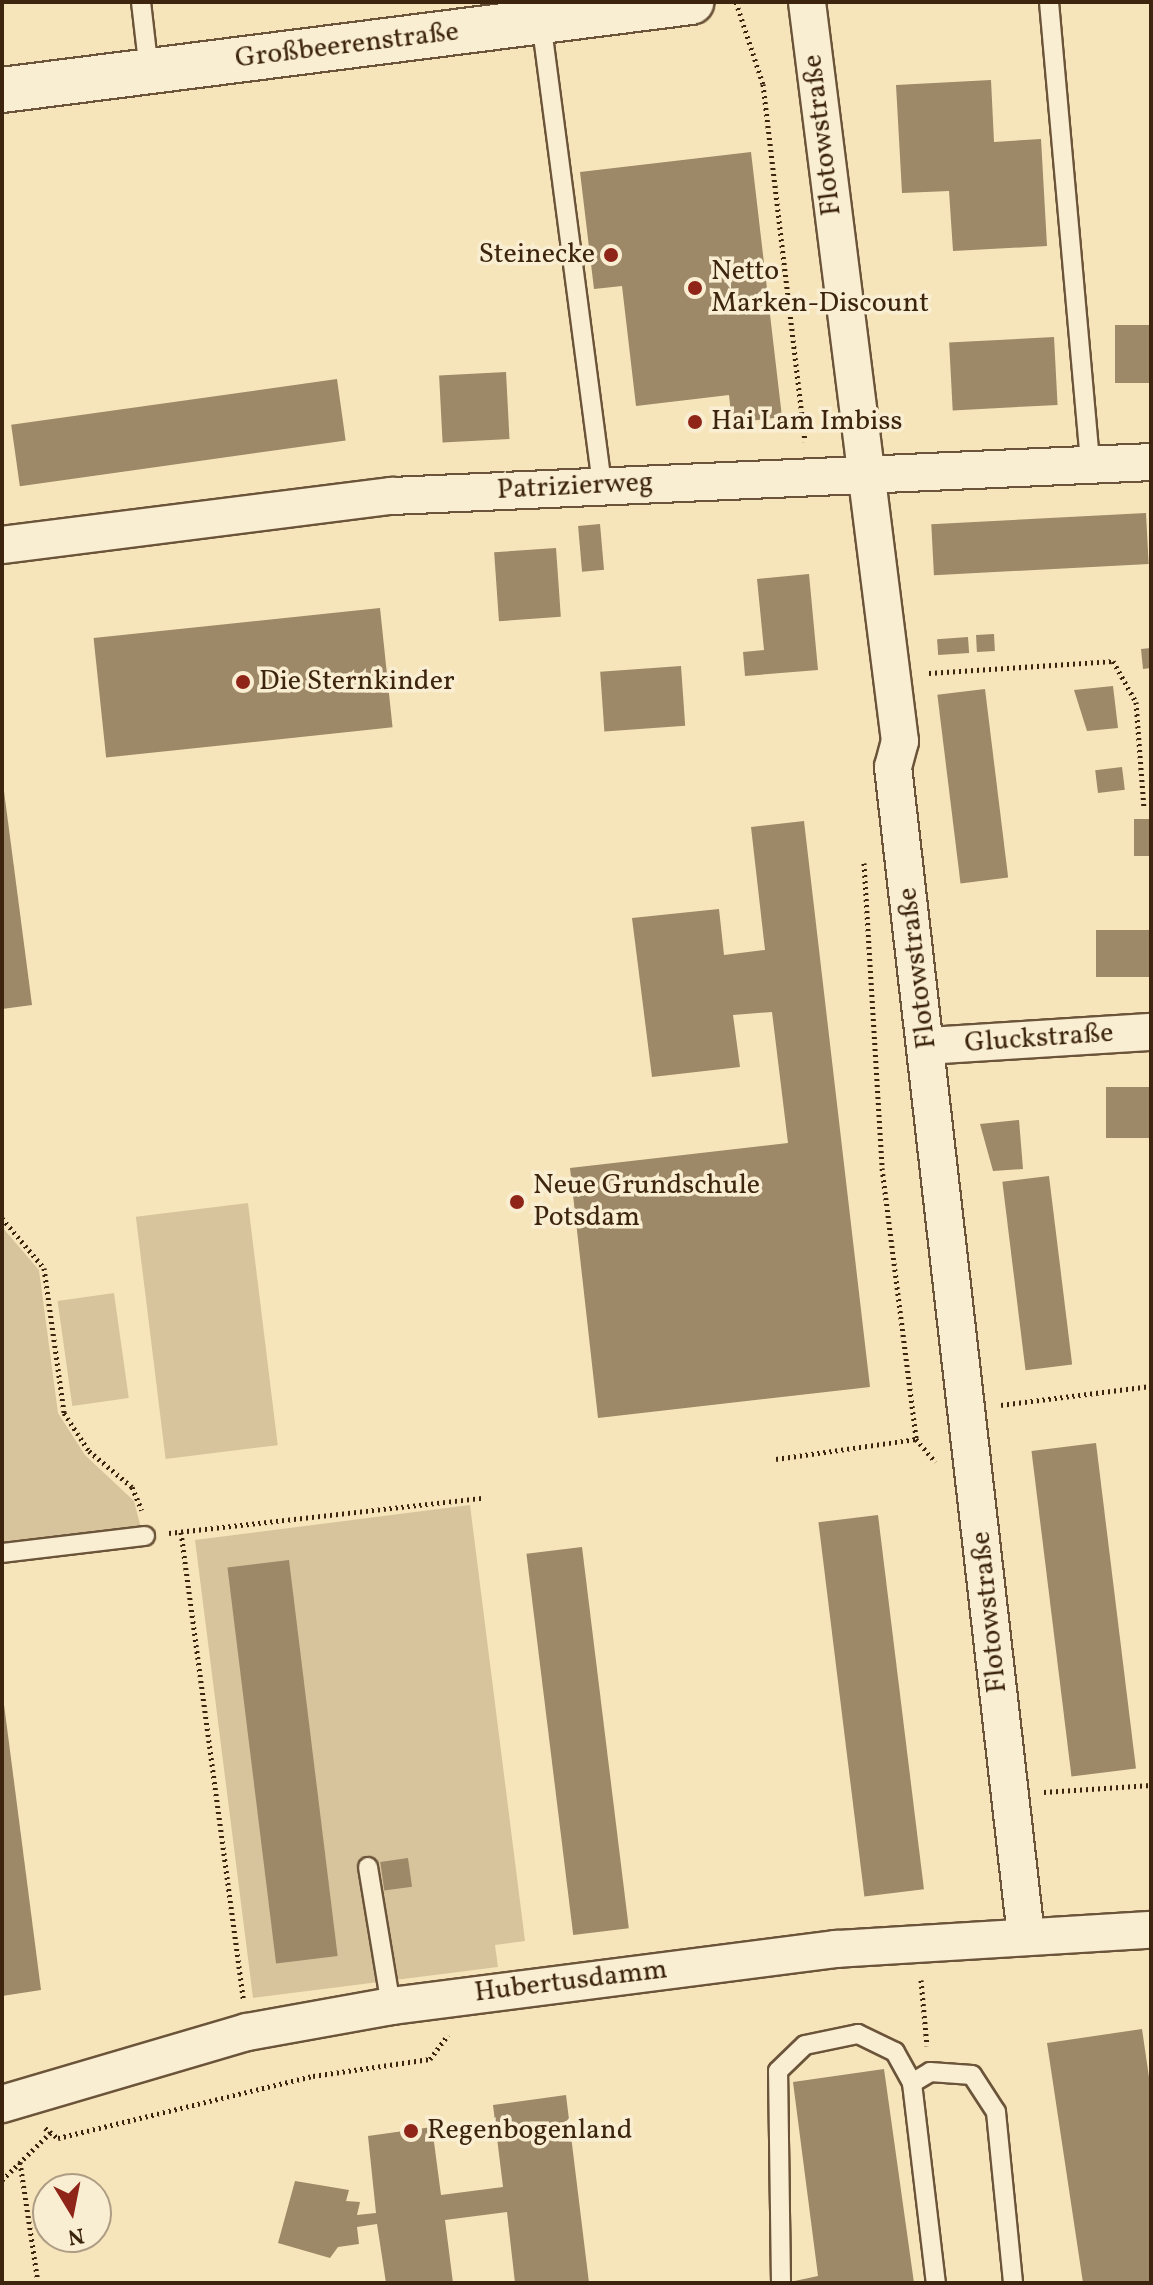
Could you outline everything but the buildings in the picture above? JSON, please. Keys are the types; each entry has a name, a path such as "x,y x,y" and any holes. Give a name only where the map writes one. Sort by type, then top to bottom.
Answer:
{"street":[{"name":"Großbeerenstraße","path":"2,90 691,2"},
{"name":"Flotowstraße","path":"807,2 900,741 893,767 1026,1936"},
{"name":"Patrizierweg","path":"2,545 392,496 1151,462"},
{"name":"Gluckstraße","path":"927,1046 1151,1032"},
{"name":"Hubertusdamm","path":"2,2104 247,2032 391,2006 836,1949 1151,1930"}],"lane":[{"path":"141,2 149,71"},
{"path":"1049,2 1090,465"},
{"path":"541,21 602,486"},
{"path":"2,1553 145,1536"},
{"path":"368,1867 391,2006"},
{"path":"781,2283 778,2071 805,2045 858,2034 895,2052 912,2083 936,2283"},
{"path":"912,2083 930,2072 972,2075 996,2112 1013,2283"}],"path":[{"path":"736,2 763,84 809,477"},
{"path":"892,676 1113,661 1136,702 1144,809"},
{"path":"863,857 882,1168 916,1439 951,1481 975,1478"},
{"path":"2,1218 44,1268 64,1413 89,1451 140,1499 145,1536"},
{"path":"967,1409 1151,1386"},
{"path":"776,1459 916,1439"},
{"path":"247,2032 181,1532 482,1498"},
{"path":"1010,1795 1151,1785"},
{"path":"905,1976 936,1973"},
{"path":"920,1975 930,2072"},
{"path":"41,2124 58,2138 299,2079 430,2059 457,2024"},
{"path":"2,2180 51,2132"},
{"path":"20,2162 38,2283"}],"shaded area":[{"path":"248,1203 278,1445 166,1459 136,1217"},
{"path":"2,1227 39,1270 58,1413 85,1455 134,1501 141,1528 2,1545"},
{"path":"114,1293 129,1398 72,1406 58,1301"},
{"path":"470,1505 525,1941 495,1945 498,1967 253,1998 195,1540"}],"place":[{"name":"Steinecke","path":"611,255"},
{"name":"Netto Marken-Discount","path":"695,288"},
{"name":"Hai Lam Imbiss","path":"695,422"},
{"name":"Die Sternkinder","path":"243,682"},
{"name":"Neue Grundschule Potsdam","path":"517,1202"},
{"name":"Regenbogenland","path":"411,2131"}]}
